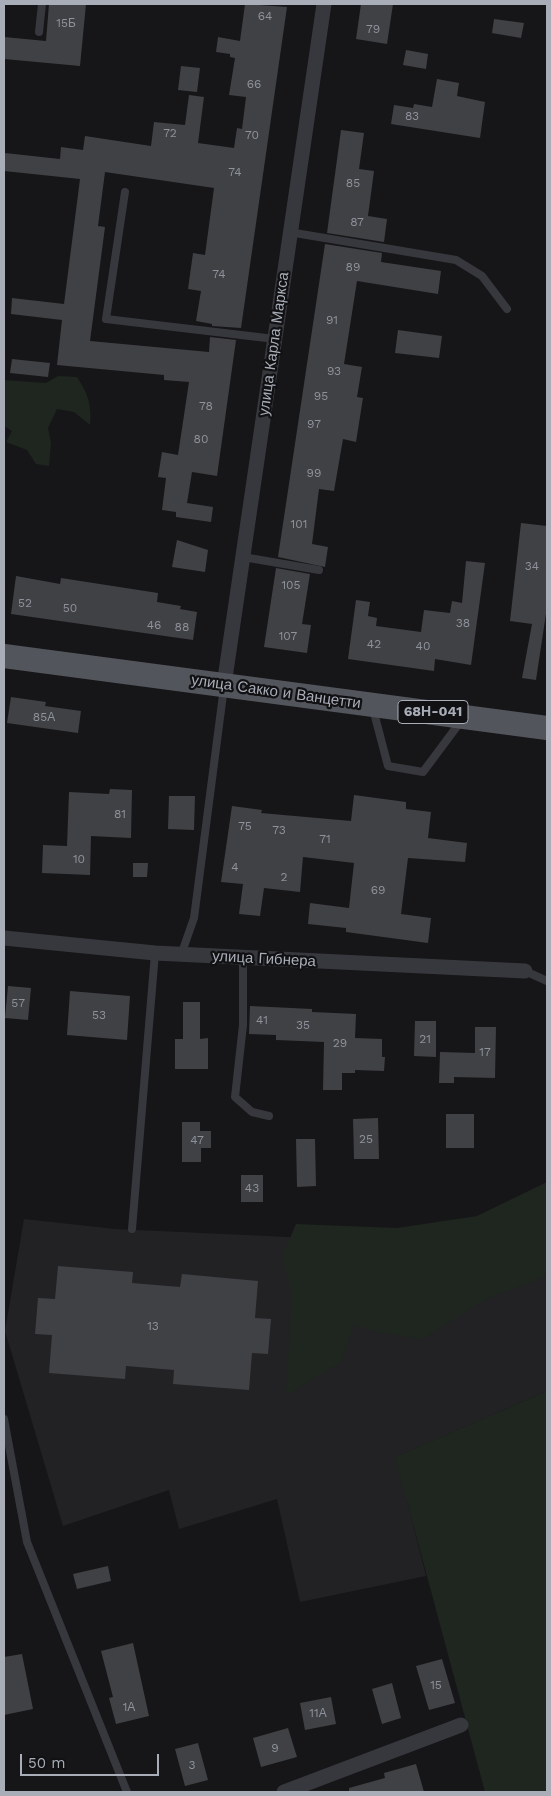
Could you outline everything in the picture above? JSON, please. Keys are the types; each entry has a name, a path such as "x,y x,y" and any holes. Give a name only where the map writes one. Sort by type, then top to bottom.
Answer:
{"main road":[{"name":"улица Сакко и Ванцетти","path":"4,656 547,728"}],"street":[{"name":"улица Карла Маркса","path":"224,685 324,4"},
{"name":"улица Гибнера","path":"4,938 181,955 525,971"},
{"path":"284,1792 461,1726"}],"lane":[{"path":"39,32 42,4"},
{"path":"125,192 106,319 275,338"},
{"path":"290,232 456,260 482,276 506,309"},
{"path":"243,557 319,570"},
{"path":"181,955 194,918 224,685"},
{"path":"372,704 388,766 423,772 464,717"},
{"path":"132,1229 155,953"},
{"path":"243,958 243,1025 235,1097 252,1112 269,1116"},
{"path":"525,971 547,981"},
{"path":"4,1419 27,1542 127,1792"}],"shaded area":[{"path":"58,376 77,377 88,400 90,425 74,412 57,409 48,428 51,443 49,466 36,464 27,450 6,442 12,431 4,426 4,380 46,383"},
{"path":"547,1182 547,1276 487,1299 422,1339 377,1332 354,1325 340,1363 286,1395 292,1295 282,1257 296,1224 397,1228 477,1216"},
{"path":"547,1195 547,1391 396,1457 426,1576 300,1602 277,1499 179,1529 169,1490 63,1526 5,1331 24,1219 115,1229 397,1242"},
{"path":"547,1391 547,1792 485,1792 395,1457"}],"building":[{"path":"49,4 86,4 80,66 4,59 4,37 46,41"},
{"path":"245,4 287,7 241,328 212,326 212,324 196,321 201,291 188,289 193,253 205,255 214,188 105,172 98,226 105,227 90,341 209,352 210,337 236,340 217,476 192,472 187,503 213,507 211,522 176,517 176,512 162,510 166,478 158,477 162,452 178,455 189,382 164,380 164,375 57,365 62,320 11,314 12,298 64,304 80,179 4,171 4,162 5,153 60,159 61,147 83,150 85,136 151,146 154,122 185,125 189,95 204,97 198,143 234,148 237,128 242,129 246,97 229,95 235,58 230,57 230,54 216,52 218,37 240,41"},
{"path":"361,4 393,4 387,44 356,39"},
{"path":"494,19 524,23 521,38 492,33"},
{"path":"406,50 428,54 426,69 403,65"},
{"path":"181,66 200,68 197,92 178,90"},
{"path":"437,79 459,83 457,96 485,102 480,138 391,124 394,105 413,108 414,104 432,107"},
{"path":"341,130 364,133 359,169 374,171 368,216 387,219 384,242 327,233"},
{"path":"325,244 382,253 381,262 441,271 438,294 357,281 344,364 362,367 357,397 363,398 356,442 343,439 334,491 319,489 312,544 328,547 325,567 278,557"},
{"path":"398,330 442,336 439,358 395,353"},
{"path":"12,359 50,363 48,377 10,373"},
{"path":"521,523 547,526 547,607 536,680 522,678 532,624 510,621"},
{"path":"177,540 208,550 205,572 172,567"},
{"path":"466,561 485,563 471,665 435,659 434,671 348,659 356,600 370,602 368,616 377,618 376,626 421,632 424,610 450,613 452,601 462,603"},
{"path":"276,568 310,574 302,624 311,625 307,653 264,647"},
{"path":"16,576 60,584 61,578 158,593 157,602 181,606 180,609 197,612 193,640 11,614"},
{"path":"11,697 46,702 45,706 81,711 78,733 7,723"},
{"path":"110,789 132,790 131,838 91,836 90,875 42,873 43,845 67,846 69,792 109,794"},
{"path":"354,795 406,802 406,809 431,812 428,838 467,843 465,862 408,858 401,914 431,918 428,943 346,932 346,928 308,924 310,903 349,908 354,863 303,857 300,892 264,888 260,916 239,914 243,884 221,882 232,806 262,810 261,813 351,821"},
{"path":"169,796 195,796 194,830 168,829"},
{"path":"133,863 148,863 147,877 133,877"},
{"path":"8,986 31,988 28,1020 5,1018"},
{"path":"70,991 130,996 127,1040 67,1035"},
{"path":"183,1002 200,1002 200,1039 208,1038 208,1069 175,1069 175,1039 183,1039"},
{"path":"250,1006 312,1009 312,1012 356,1014 355,1038 382,1039 382,1057 385,1057 384,1071 355,1070 355,1073 342,1073 342,1090 323,1090 324,1042 276,1040 276,1035 249,1034"},
{"path":"415,1021 436,1021 436,1057 414,1056"},
{"path":"475,1027 496,1027 495,1078 454,1077 454,1083 439,1083 440,1052 475,1053"},
{"path":"446,1114 474,1114 474,1148 446,1148"},
{"path":"378,1118 379,1159 354,1159 353,1119"},
{"path":"182,1122 200,1122 200,1131 211,1131 211,1148 201,1148 201,1162 182,1162"},
{"path":"296,1139 315,1139 316,1186 297,1187"},
{"path":"241,1175 263,1175 263,1202 241,1202"},
{"path":"58,1266 133,1272 132,1283 180,1287 182,1274 258,1281 255,1318 271,1319 268,1354 252,1353 249,1390 173,1384 174,1370 126,1366 125,1379 49,1373 52,1335 35,1334 38,1298 55,1299"},
{"path":"108,1566 111,1581 77,1589 73,1574"},
{"path":"133,1643 149,1716 116,1724 109,1698 113,1697 101,1651"},
{"path":"22,1654 33,1709 4,1715 4,1657"},
{"path":"442,1659 455,1703 429,1710 416,1666"},
{"path":"392,1683 401,1718 382,1724 372,1689"},
{"path":"331,1697 336,1724 305,1730 300,1703"},
{"path":"288,1728 297,1757 261,1767 253,1738"},
{"path":"198,1743 208,1780 185,1786 175,1749"},
{"path":"416,1764 424,1792 349,1792 349,1788 385,1778 384,1773"}]}
